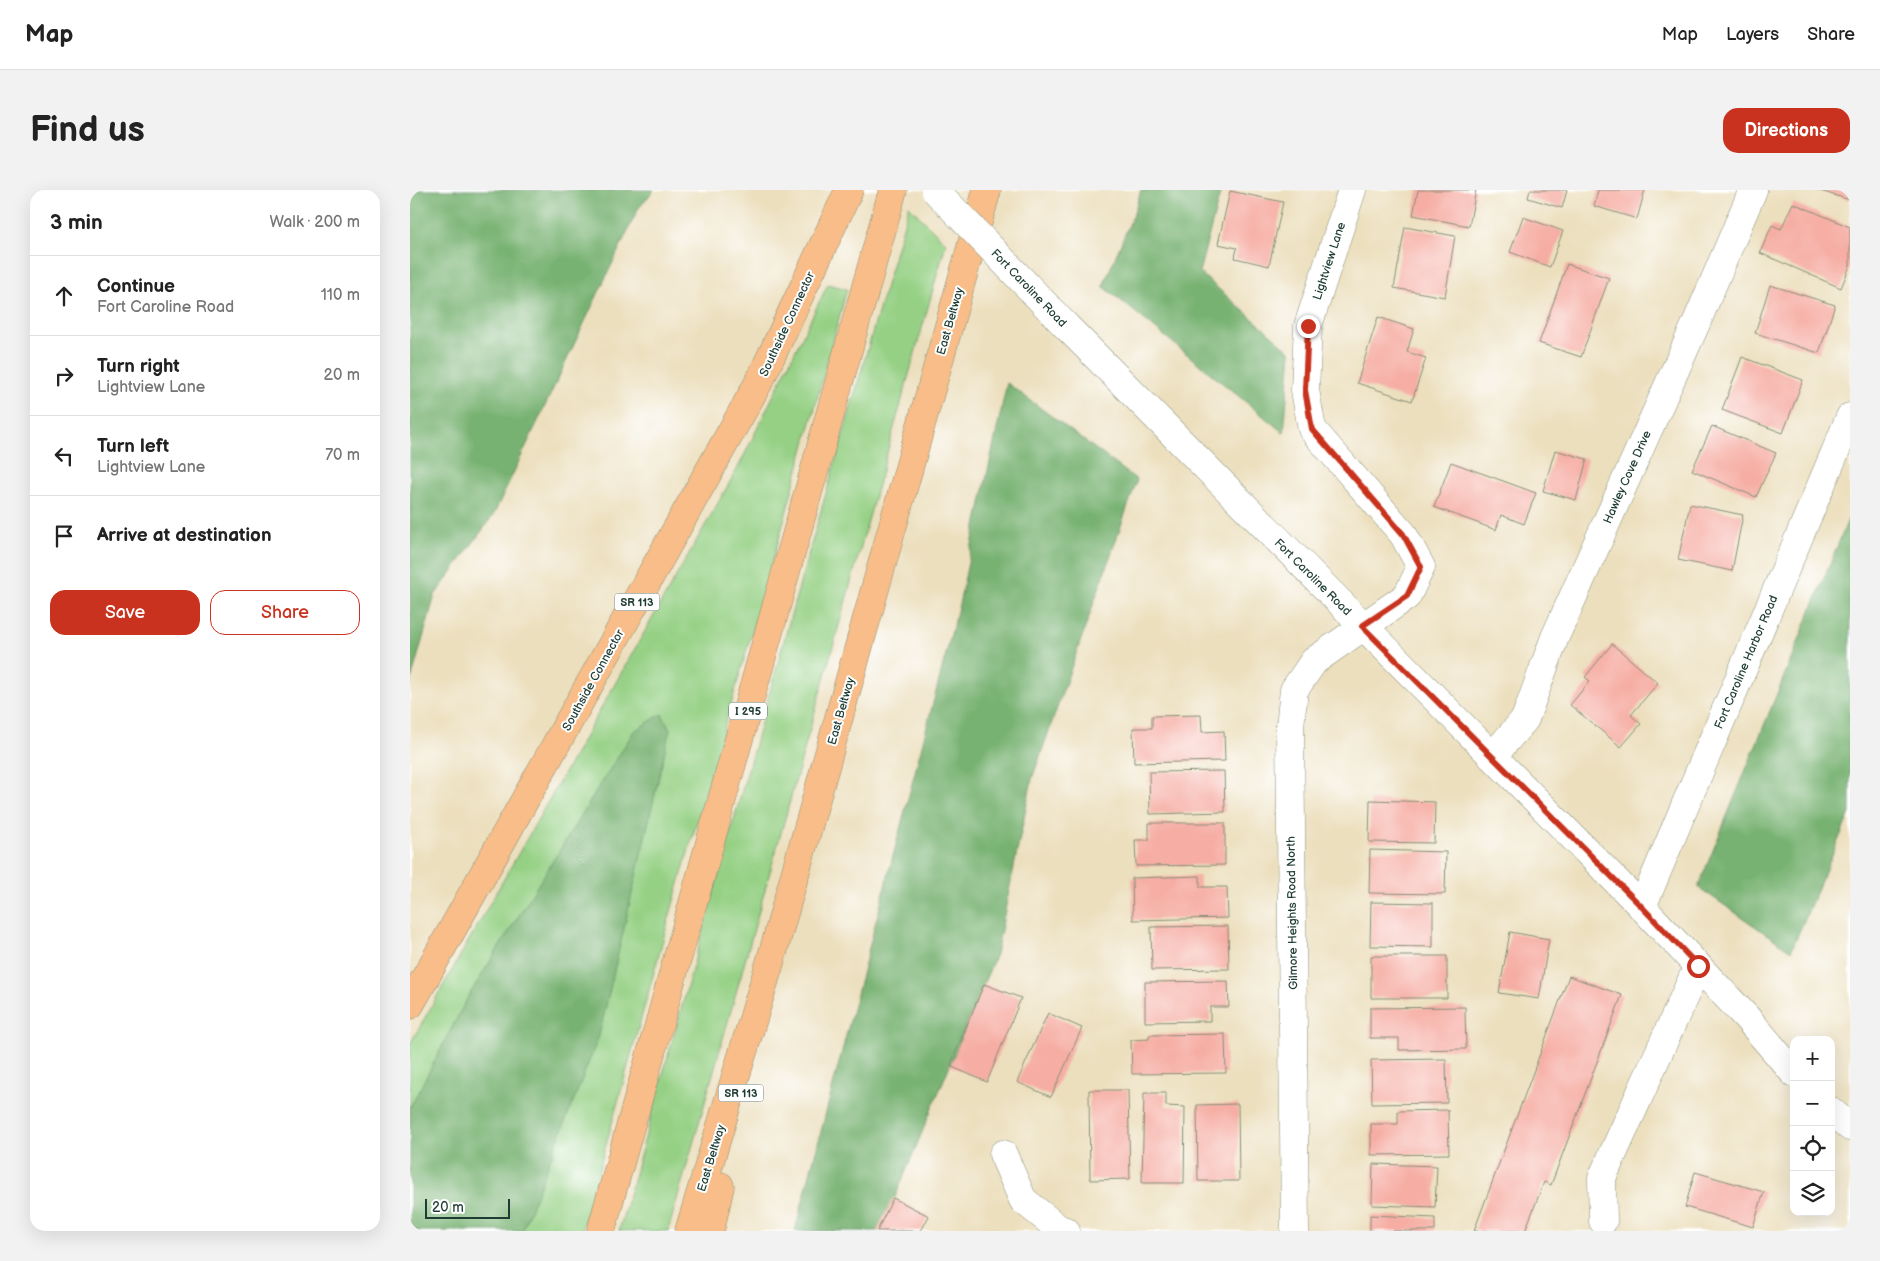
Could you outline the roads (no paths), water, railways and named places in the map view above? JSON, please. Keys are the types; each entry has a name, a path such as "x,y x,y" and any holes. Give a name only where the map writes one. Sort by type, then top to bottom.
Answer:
{"highway":[{"name":"Southside Connector","path":"410,1005 760,380 849,190"},
{"name":"I 295","path":"601,1231 893,190"},
{"name":"East Beltway","path":"690,1231 772,956 987,190"},
{"name":"SR 113","path":"710,1231 772,956"}],"street":[{"name":"Fort Caroline Road","path":"935,190 1065,325 1642,907 1747,1018 1790,1068"},
{"name":"Lightview Lane","path":"1352,190 1308,326 1305,390 1312,429 1403,534 1421,567 1407,596 1362,626"},
{"name":"Hawley Cove Drive","path":"1492,757 1525,718 1555,637 1695,326 1752,190"},
{"name":"Fort Caroline Harbor Road","path":"1642,907 1850,417"},
{"name":"Gilmore Heights Road North","path":"1296,1231 1290,726 1294,690 1314,661 1362,626"},
{"path":"1603,1220 1602,1178 1698,966"},
{"path":"1835,1114 1850,1127"},
{"path":"1003,1154 1023,1200 1059,1229 1066,1231"}]}
